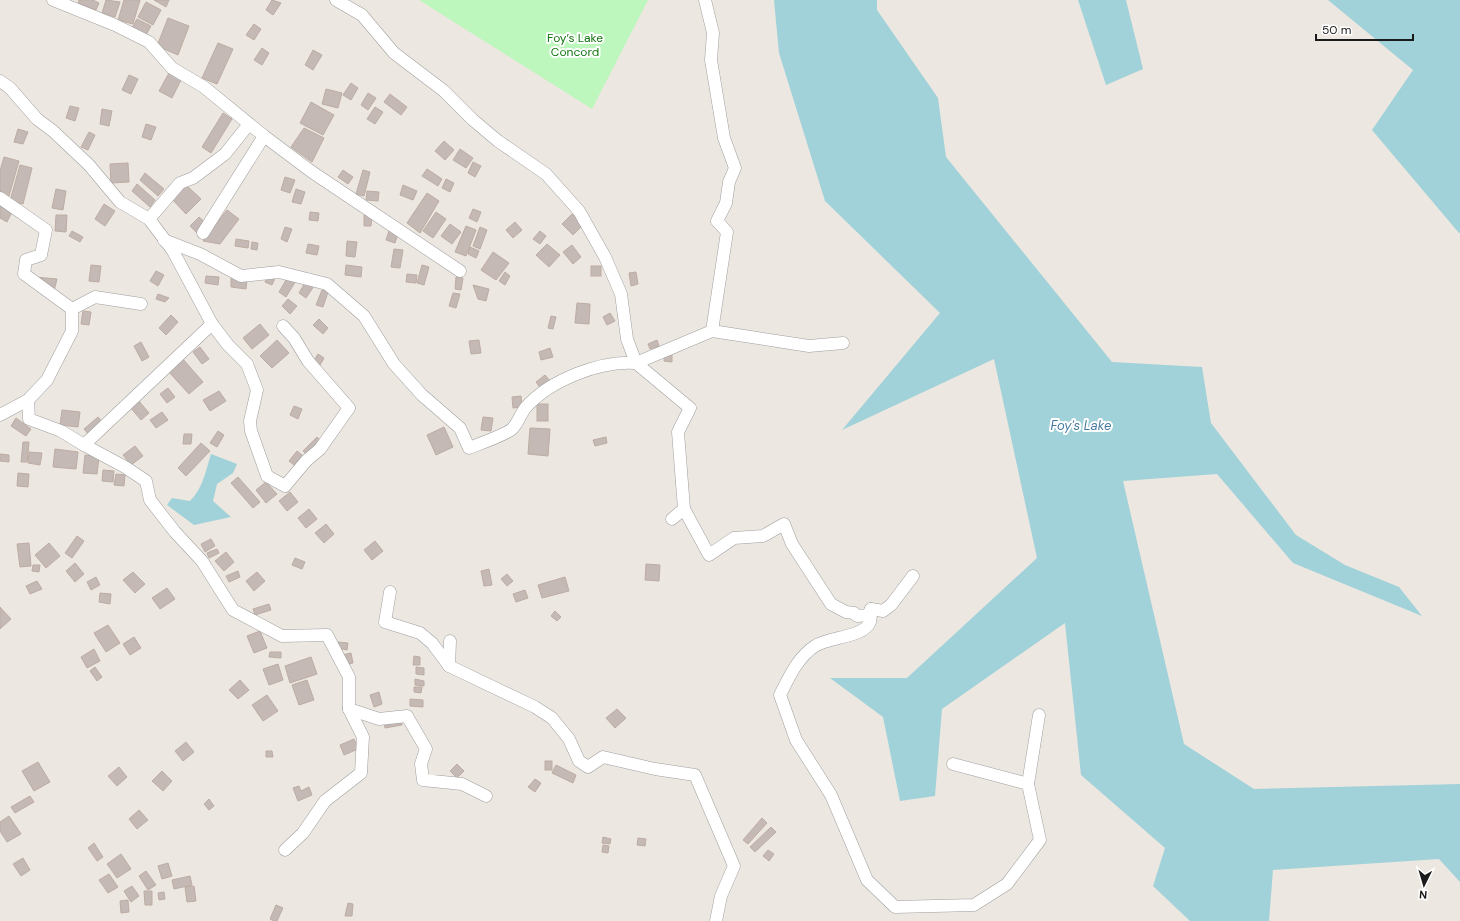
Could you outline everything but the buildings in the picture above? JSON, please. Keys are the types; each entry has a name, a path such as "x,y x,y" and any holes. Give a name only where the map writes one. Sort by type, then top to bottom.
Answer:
{"street":[{"path":"53,0 115,25 149,42 172,68 204,86 264,136 312,172 460,271"},
{"path":"336,0 362,15 394,53 444,90 473,120 498,141 546,174 579,211 605,257 621,294 627,339 636,363 690,408 678,432 684,509 710,555 734,538 763,536 784,524 792,544 831,604 846,612 854,613 857,616 868,615 871,609"},
{"path":"705,0 713,33 711,60 724,138 735,168 729,182 726,203 717,221 727,232 712,331"},
{"path":"0,81 10,88 37,119 53,131 89,165 120,202 149,219 174,251 212,324 228,345 247,364 258,390 250,421 251,431 267,476 285,486 306,461 320,449 349,408 308,361 294,338 283,326"},
{"path":"149,219 180,183 193,178 225,154 249,124"},
{"path":"204,233 264,136"},
{"path":"0,198 46,230 41,255 26,260 24,274 72,309"},
{"path":"164,240 200,254 241,276 279,272 327,284 364,316 394,364 422,394 460,428 469,448 512,429 526,407 543,390 601,366 622,362 636,363 712,331 809,346 843,343"},
{"path":"72,309 96,297 141,304"},
{"path":"0,415 28,400 47,380 72,331 72,309"},
{"path":"84,445 212,324"},
{"path":"28,400 29,419 61,431 125,467 146,481 150,500 175,532 202,561 233,610 282,636 327,636 349,677 349,709 362,737 361,773 325,801 303,833 285,850"},
{"path":"672,519 684,509"},
{"path":"871,609 884,612 892,605 913,576"},
{"path":"390,592 385,622 420,633 432,643 449,666 535,707 552,718 569,739 579,761 588,767 603,757 655,769 695,775 734,866 721,896 716,921"},
{"path":"871,609 870,622 858,634 835,638 815,646 793,668 780,695 796,740 831,795 867,880 895,907 974,905 1007,884 1040,840 1028,784 1039,715"},
{"path":"449,666 450,641"},
{"path":"349,709 379,719 407,716 426,749 421,764 423,780 462,784 486,796"},
{"path":"952,764 1028,784"}],"green space":[{"name":"Foy’s Lake Concord","path":"419,0 648,0 592,109"}],"water":[{"name":"Foy's Lake","path":"774,0 877,0 877,10 938,98 946,157 1112,362 1202,367 1211,423 1296,535 1345,565 1399,587 1422,616 1293,563 1217,474 1123,481 1184,744 1254,789 1460,784 1460,882 1439,859 1273,870 1269,921 1190,921 1153,886 1165,848 1081,775 1065,623 942,709 935,796 900,801 883,717 830,678 907,678 1037,558 994,359 842,430 940,313 825,201 779,53"},
{"path":"1078,0 1126,0 1143,69 1106,85"},
{"path":"1328,0 1460,0 1460,233 1372,130 1413,70"},
{"path":"211,454 237,464 233,473 217,484 213,501 231,517 194,525 167,505 172,498 190,501 204,479"}]}
